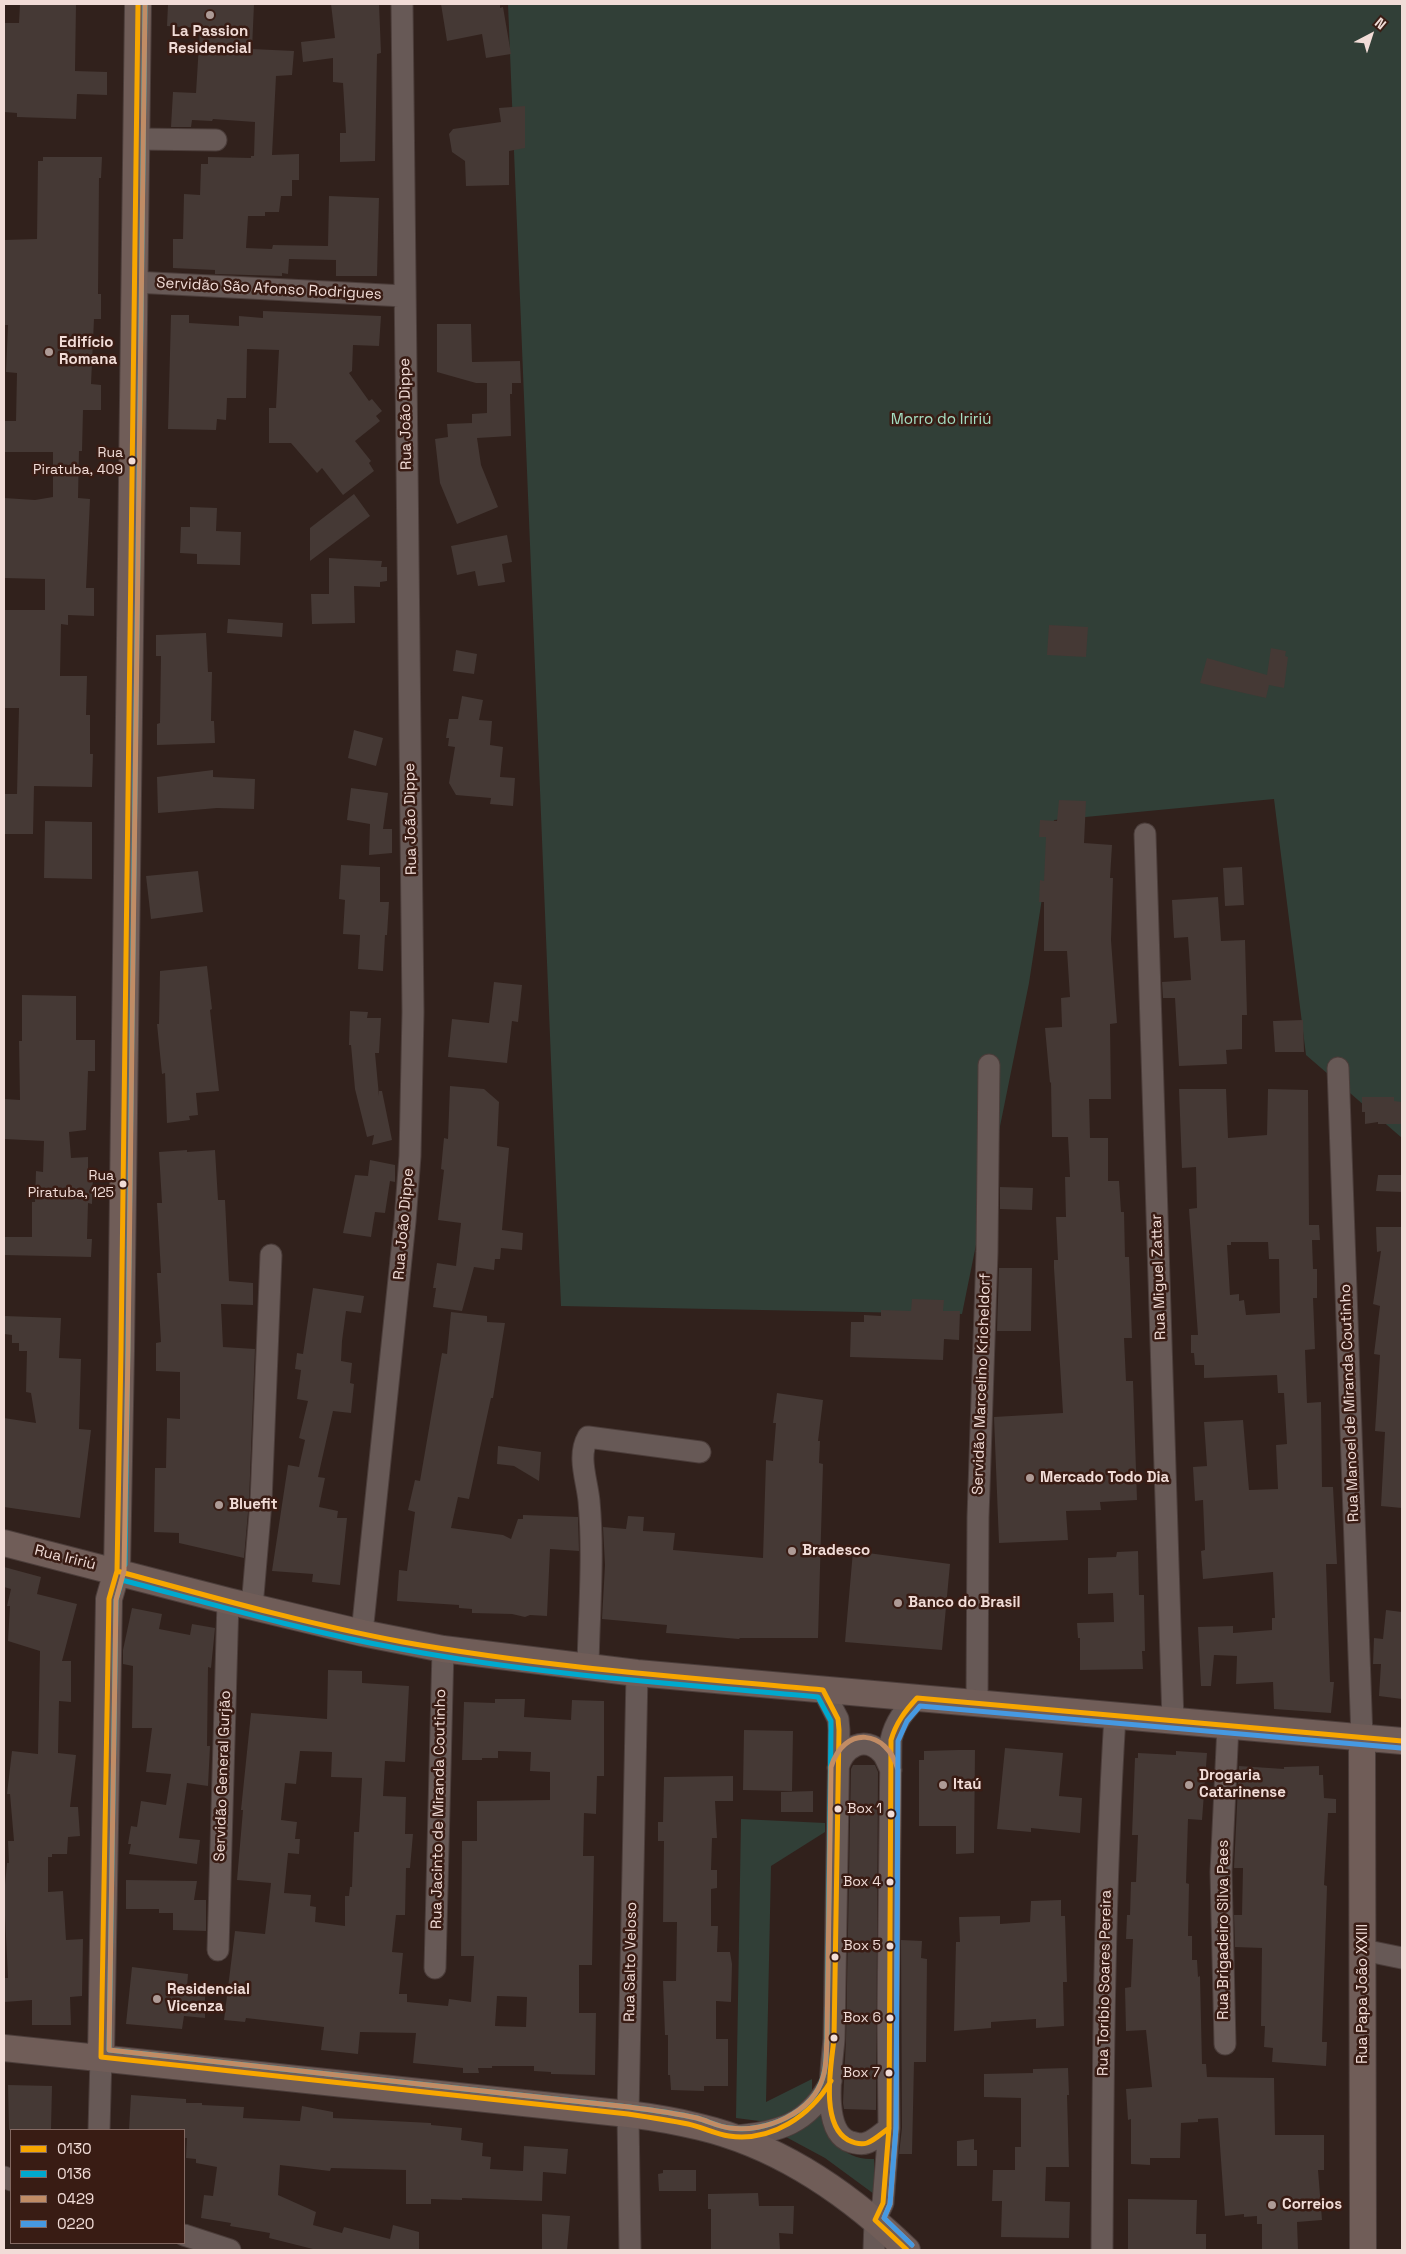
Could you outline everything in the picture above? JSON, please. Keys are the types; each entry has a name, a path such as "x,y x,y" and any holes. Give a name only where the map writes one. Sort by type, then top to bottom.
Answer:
{"main road":[{"path":"101,2057 109,1599 117,1571 121,1351 138,4"},
{"name":"Rua Iririú","path":"4,1542 240,1604 362,1633 443,1649 637,1673 1402,1741"},
{"name":"Rua Papa João XXIII","path":"1362,1738 1363,2250"},
{"path":"4,2048 628,2114 700,2127 732,2136 771,2152 804,2170 859,2207 907,2250"}],"street":[{"name":"Rua João Dippe","path":"362,1633 405,1221 410,1156 413,1012 402,4"},
{"path":"136,139 216,140"},
{"name":"Servidão São Afonso Rodrigues","path":"134,282 404,296"},
{"name":"Rua Miguel Zattar","path":"1145,834 1173,1721"},
{"name":"Servidão Marcelino Kricheldorf","path":"977,1703 978,1517 987,1252 989,1065"},
{"name":"Rua Manoel de Miranda Coutinho","path":"1338,1068 1362,1738"},
{"name":"Servidão General Gurjão","path":"218,1950 240,1604 261,1502 272,1255"},
{"path":"588,1667 592,1556 589,1500 582,1454 584,1444 588,1437 700,1452"},
{"name":"Rua Jacinto de Miranda Coutinho","path":"435,1968 443,1649"},
{"name":"Rua Salto Veloso","path":"630,2250 628,2114 637,1673"},
{"path":"823,1690 838,1719 834,2030 831,2081 832,2116 835,2129 839,2136 845,2140 865,2144 889,2128"},
{"path":"874,2250 875,2220 883,2203 889,2128 888,2018 891,1740 894,1728 902,1714 917,1698"},
{"name":"Rua Toríbio Soares Pereira","path":"1102,2250 1104,1951 1107,1842 1115,1716"},
{"name":"Rua Brigadeiro Silva Paes","path":"1225,2044 1221,1872 1228,1726"},
{"path":"838,1768 845,1751 863,1744 872,1746 882,1752 890,1770"},
{"path":"1362,1950 1402,1958"},
{"path":"99,2129 101,2057"},
{"path":"732,2136 770,2132 790,2124 824,2095 831,2081"},
{"path":"195,2242 230,2250"}],"green space":[{"name":"Morro do Iririú","path":"508,4 1402,4 1402,1138 1306,1055 1274,799 1054,820 1029,983 962,1314 561,1306"},
{"path":"741,1819 825,1823 825,1832 771,1866 766,2102 812,2079 812,2090 805,2102 793,2112 767,2122 736,2118"},
{"path":"819,2111 826,2130 838,2146 854,2156 863,2159 874,2159 874,2194 825,2158 786,2137"}],"building":[{"path":"20,4 76,4 75,71 107,72 107,95 77,94 76,119 17,117 17,113 4,112 4,23 19,23"},
{"path":"168,4 254,4 252,49 294,51 292,75 276,76 272,155 299,154 299,180 292,180 292,196 281,196 279,212 265,212 265,216 248,216 246,248 272,249 273,245 328,246 329,196 379,198 377,276 336,276 336,260 289,259 288,274 282,273 282,276 215,274 215,270 173,268 173,239 183,239 184,194 200,195 201,164 208,164 208,157 251,158 251,156 254,156 255,122 213,119 212,121 192,120 191,127 171,127 173,92 196,93 200,28 167,26"},
{"path":"331,4 379,4 381,53 377,54 375,161 340,162 340,133 346,133 343,83 333,82 333,58 303,62 301,42 335,38"},
{"path":"441,4 500,4 500,8 503,7 511,54 486,58 482,34 447,41"},
{"path":"525,106 525,148 509,151 509,185 466,186 465,161 452,152 449,134 453,129 501,122 499,108"},
{"path":"43,157 102,157 101,178 99,178 98,294 101,294 101,319 94,319 91,384 101,385 101,410 83,410 82,451 79,451 78,498 90,499 86,588 94,588 94,616 68,615 68,625 61,624 60,676 87,676 86,715 90,715 90,754 93,754 92,787 34,786 33,834 4,834 4,794 17,794 19,708 4,708 4,610 45,610 45,579 4,578 4,498 35,500 53,497 53,452 4,452 4,421 16,421 17,373 6,372 8,325 4,325 4,240 37,239 38,161 43,161"},
{"path":"263,311 381,316 379,346 353,345 352,371 349,373 369,401 372,399 382,411 376,416 380,421 355,441 371,461 369,463 374,471 343,495 322,468 317,473 291,443 269,443 269,408 276,408 279,350 247,349 246,398 227,398 226,420 217,419 216,430 168,429 171,315 189,315 189,323 239,326 239,316 263,318"},
{"path":"437,324 471,324 472,362 520,361 521,383 512,383 512,394 510,394 511,436 477,438 481,465 498,507 457,524 440,483 435,439 448,437 447,424 472,423 472,414 487,413 487,383 476,383 437,372"},
{"path":"354,494 370,516 310,561 310,528"},
{"path":"190,507 217,508 216,531 241,532 240,565 197,564 197,554 180,553 181,527 190,527"},
{"path":"507,535 512,562 502,564 505,582 478,586 475,571 457,575 451,546"},
{"path":"329,558 382,561 381,567 387,567 387,581 380,582 380,587 354,586 355,623 312,624 311,594 329,594"},
{"path":"228,619 283,623 282,637 227,633"},
{"path":"1049,625 1088,627 1086,657 1047,655"},
{"path":"206,633 208,672 212,672 211,721 214,721 215,743 157,745 157,724 160,723 161,656 156,656 156,635"},
{"path":"1271,648 1286,651 1285,656 1288,657 1284,688 1269,685 1266,698 1200,683 1207,658 1267,675"},
{"path":"456,650 477,654 474,674 453,671"},
{"path":"462,696 483,700 479,720 492,721 490,745 503,747 500,777 515,778 513,806 490,804 491,798 456,795 449,783 455,747 448,746 449,738 446,738 449,719 458,719"},
{"path":"354,730 383,738 376,766 348,758"},
{"path":"213,770 213,777 255,779 254,809 217,808 158,813 157,777"},
{"path":"351,788 388,793 383,829 392,829 392,853 369,855 370,824 347,820"},
{"path":"1059,800 1086,801 1084,843 1112,845 1110,878 1113,878 1111,940 1117,1023 1110,1024 1111,1099 1089,1099 1090,1138 1108,1138 1108,1181 1119,1181 1121,1212 1124,1212 1125,1257 1129,1257 1132,1338 1124,1338 1126,1381 1133,1381 1137,1500 1100,1502 1101,1510 1066,1511 1068,1540 999,1543 994,1417 1063,1413 1054,1260 1058,1260 1056,1217 1066,1217 1065,1177 1070,1177 1068,1137 1052,1137 1051,1082 1045,1028 1062,1027 1061,998 1070,997 1067,951 1044,951 1044,902 1039,902 1040,880 1044,881 1046,837 1039,837 1040,820 1057,821"},
{"path":"45,821 92,822 92,879 44,878"},
{"path":"341,865 380,867 380,902 389,902 383,971 358,969 360,935 343,934 345,900 339,899"},
{"path":"1242,867 1244,905 1225,906 1223,868"},
{"path":"198,871 203,912 151,919 146,876"},
{"path":"1218,897 1221,941 1245,940 1247,1015 1242,1015 1242,1049 1226,1050 1227,1064 1179,1066 1175,998 1163,998 1162,982 1191,980 1188,937 1174,938 1172,900"},
{"path":"207,966 219,1091 196,1093 198,1115 189,1116 190,1120 167,1123 165,1073 162,1074 157,1024 159,1024 160,971"},
{"path":"494,982 522,985 518,1022 512,1021 507,1063 448,1057 452,1019 489,1023"},
{"path":"22,995 76,996 76,1040 95,1040 95,1071 88,1071 86,1130 69,1132 71,1158 88,1157 88,1173 93,1173 92,1204 88,1203 87,1239 92,1239 91,1257 4,1255 4,1237 32,1237 32,1202 35,1202 36,1171 43,1172 44,1141 5,1139 4,1134 4,1099 20,1100 19,1041 22,1041"},
{"path":"350,1011 368,1012 367,1018 381,1018 379,1053 375,1053 379,1096 379,1091 382,1091 392,1140 372,1145 374,1135 367,1137 355,1089 351,1045 349,1045"},
{"path":"1303,1020 1304,1052 1275,1052 1273,1021"},
{"path":"450,1086 484,1089 499,1102 497,1146 509,1148 502,1230 523,1233 522,1250 501,1248 500,1259 495,1259 494,1270 474,1267 462,1311 433,1307 436,1288 433,1288 437,1263 456,1266 461,1223 438,1220 444,1170 441,1169 444,1138 448,1139"},
{"path":"1179,1089 1226,1089 1228,1138 1267,1135 1268,1089 1308,1090 1309,1225 1319,1225 1320,1240 1312,1240 1313,1269 1317,1269 1317,1298 1313,1298 1315,1349 1305,1350 1307,1403 1321,1402 1322,1487 1333,1487 1337,1564 1326,1564 1330,1682 1334,1682 1331,1713 1274,1709 1273,1682 1236,1684 1237,1656 1214,1655 1211,1686 1201,1686 1198,1627 1233,1626 1233,1633 1272,1630 1272,1618 1275,1618 1273,1572 1203,1579 1201,1551 1205,1550 1203,1500 1195,1501 1193,1467 1207,1466 1204,1422 1243,1420 1249,1490 1278,1489 1276,1445 1287,1444 1284,1393 1278,1393 1277,1375 1204,1378 1204,1365 1195,1365 1194,1353 1191,1353 1191,1335 1198,1335 1189,1209 1197,1208 1196,1167 1182,1168","holes":["1231,1242 1268,1242 1269,1259 1279,1259 1280,1313 1246,1315 1244,1300 1239,1301 1239,1294 1230,1295 1227,1245 1231,1245"]},
{"path":"1362,1097 1394,1097 1394,1101 1402,1102 1402,1124 1378,1124 1378,1122 1365,1124 1365,1112 1362,1112"},
{"path":"187,1150 187,1152 215,1150 218,1200 225,1200 229,1281 253,1283 253,1305 221,1304 223,1347 255,1349 249,1501 244,1558 179,1543 179,1533 154,1532 155,1468 166,1468 167,1418 180,1419 180,1372 156,1371 156,1343 161,1342 157,1273 161,1273 157,1203 162,1203 159,1152"},
{"path":"370,1160 395,1165 395,1182 390,1181 385,1213 375,1212 371,1237 343,1233 355,1175 368,1176"},
{"path":"1378,1175 1402,1175 1402,1192 1376,1191"},
{"path":"1000,1187 1033,1188 1032,1210 1000,1209"},
{"path":"1376,1227 1402,1227 1402,1508 1381,1506 1385,1432 1375,1431 1380,1355 1374,1354 1380,1306 1373,1304 1381,1251 1377,1252"},
{"path":"999,1268 1032,1268 1031,1331 997,1331"},
{"path":"313,1288 364,1296 361,1313 346,1311 342,1341 341,1361 352,1363 350,1383 354,1384 351,1413 333,1411 318,1477 325,1478 319,1507 338,1511 337,1518 347,1518 340,1585 312,1582 313,1574 272,1571 288,1465 299,1467 305,1440 299,1438 308,1401 297,1399 301,1370 295,1369 297,1353 303,1354"},
{"path":"912,1299 944,1300 943,1311 960,1311 959,1340 944,1339 943,1360 850,1357 851,1322 864,1322 864,1315 881,1316 881,1310 911,1311"},
{"path":"451,1312 487,1316 487,1322 505,1323 493,1398 491,1398 469,1499 458,1497 451,1528 503,1535 511,1539 518,1519 523,1519 523,1515 578,1517 579,1551 550,1549 547,1616 530,1615 525,1617 512,1614 472,1613 472,1609 459,1608 459,1605 397,1601 399,1570 407,1571 415,1512 408,1510 415,1480 420,1481 442,1353 447,1354"},
{"path":"4,1316 61,1318 59,1358 81,1359 79,1429 91,1430 80,1518 4,1507 4,1418 36,1423 31,1393 26,1392 27,1351 19,1351 19,1343 12,1343 12,1335 4,1334"},
{"path":"777,1393 823,1400 818,1441 820,1441 819,1463 823,1464 818,1638 739,1639 666,1633 667,1625 602,1619 605,1565 603,1527 626,1529 628,1516 644,1517 643,1531 675,1533 673,1550 763,1558 766,1460 773,1461 776,1423 773,1423"},
{"path":"498,1446 541,1452 539,1481 514,1466 497,1464"},
{"name":"Banco do Brasil","path":"853,1551 950,1564 942,1650 845,1642"},
{"path":"1138,1551 1139,1595 1144,1595 1145,1651 1142,1651 1143,1669 1080,1670 1080,1638 1078,1638 1077,1623 1114,1622 1113,1593 1088,1594 1088,1558 1116,1557 1117,1552"},
{"path":"4,1567 41,1577 37,1594 77,1604 62,1661 71,1661 71,1702 59,1701 58,1753 76,1755 70,1807 78,1807 80,1836 68,1837 67,1854 52,1854 52,1857 48,1857 48,1892 63,1891 66,1940 83,1939 82,1996 70,1997 71,2025 32,2025 32,2000 4,2002 4,1978 8,1978 4,1895 7,1863 9,1863 8,1841 14,1841 10,1794 7,1794 12,1751 38,1754 40,1651 8,1641 10,1606 7,1606 11,1589 4,1587"},
{"path":"132,1608 162,1614 159,1629 190,1635 192,1624 215,1628 211,1668 208,1667 207,1746 210,1746 208,1786 187,1783 179,1838 200,1840 197,1864 129,1854 131,1844 128,1844 131,1826 137,1827 141,1801 166,1805 171,1774 146,1772 152,1728 132,1728 133,1666 123,1664 123,1650"},
{"path":"1386,1610 1402,1612 1402,1699 1379,1696 1381,1664 1373,1664 1374,1638 1383,1639"},
{"path":"328,1670 362,1671 362,1683 409,1686 405,1762 385,1761 383,1796 406,1797 405,1834 413,1834 410,1868 406,1868 405,1915 396,1915 392,1952 403,1953 399,1994 407,1994 407,2002 448,2006 449,1999 471,2002 474,1956 461,1956 462,1841 477,1841 477,1801 550,1800 550,1772 530,1771 531,1752 498,1751 498,1758 462,1760 464,1702 495,1703 495,1699 525,1699 524,1717 571,1720 572,1700 604,1701 604,1776 597,1776 596,1814 584,1813 583,1856 594,1856 592,1965 579,1965 579,2013 596,2013 595,2075 551,2074 551,2072 534,2071 534,2066 492,2066 492,2068 478,2068 479,2073 463,2073 463,2068 413,2063 416,2033 360,2032 358,2054 321,2050 324,2027 246,2018 245,2022 224,2020 235,1931 265,1934 271,1883 237,1880 243,1810 241,1810 251,1713 327,1719","holes":["300,1751 332,1752 331,1777 362,1778 359,1832 354,1832 352,1887 350,1887 349,1896 345,1896 345,1926 315,1922 316,1907 310,1906 311,1895 284,1893 288,1853 299,1854 300,1839 295,1839 297,1822 281,1820 285,1783 296,1784","497,1996 527,1997 526,2027 495,2026"]},
{"path":"744,1730 793,1731 792,1791 743,1790"},
{"path":"1005,1748 1063,1753 1059,1796 1082,1798 1080,1833 1031,1828 1031,1832 997,1829"},
{"name":"Itaú","path":"975,1750 974,1853 956,1854 956,1826 919,1826 919,1760 924,1760 924,1751"},
{"path":"1176,1751 1207,1753 1202,1820 1188,1819 1186,1883 1189,1884 1188,1936 1192,1936 1192,1960 1197,1960 1198,1977 1200,1976 1202,2064 1206,2064 1207,2077 1274,2078 1275,2135 1324,2135 1324,2170 1318,2170 1322,2220 1297,2222 1298,2250 1262,2250 1262,2224 1257,2224 1257,2216 1244,2217 1244,2214 1225,2216 1218,2118 1198,2119 1198,2122 1181,2123 1180,2158 1150,2158 1150,2165 1131,2164 1131,2119 1128,2120 1126,2089 1152,2087 1146,2030 1126,2031 1125,1988 1131,1987 1133,1939 1126,1939 1127,1915 1130,1915 1131,1882 1136,1882 1138,1835 1132,1835 1135,1758 1138,1758 1138,1753 1176,1755"},
{"path":"853,1765 875,1765 878,1772 876,2110 844,2109 843,2103 851,1769"},
{"path":"1239,1766 1284,1769 1284,1767 1319,1766 1319,1775 1323,1775 1324,1798 1336,1799 1336,1813 1328,1813 1324,1885 1327,1886 1322,2042 1327,2042 1326,2066 1272,2062 1273,2048 1264,2047 1265,2026 1261,2026 1262,1948 1235,1947 1234,1915 1242,1915 1243,1868 1234,1868"},
{"path":"733,1776 733,1801 715,1801 717,1838 712,1838 711,1870 717,1870 717,1888 711,1889 711,1926 718,1926 717,1952 730,1952 732,1964 731,2002 716,2001 716,2039 728,2039 728,2086 704,2086 704,2091 671,2090 670,2075 668,2075 668,2035 665,2035 663,1981 676,1981 677,1922 663,1922 664,1841 658,1841 658,1822 663,1822 664,1777"},
{"path":"813,1791 813,1812 781,1812 781,1792"},
{"path":"126,1880 197,1881 194,1900 206,1900 206,1931 173,1930 173,1913 159,1913 159,1909 126,1909"},
{"path":"1061,1900 1061,1916 1065,1916 1067,1982 1063,1982 1064,2026 1036,2028 1036,2019 991,2022 991,2028 954,2031 956,1942 960,1942 959,1917 1000,1916 1000,1924 1030,1922 1031,1901"},
{"path":"901,1940 922,1941 921,1958 927,1959 926,2062 914,2062 912,2154 899,2154 902,2128"},
{"name":"Residencial Vicenza","path":"132,1967 188,1974 187,1987 205,1989 205,2018 184,2016 182,2029 126,2024"},
{"path":"1068,2068 1069,2167 1046,2167 1045,2201 1070,2202 1069,2238 1001,2237 1002,2201 992,2201 993,2170 1015,2170 1015,2147 1021,2147 1021,2098 984,2097 984,2074 1033,2073 1033,2069"},
{"path":"8,2085 52,2086 51,2129 9,2130"},
{"path":"131,2095 186,2099 186,2103 202,2103 202,2105 244,2107 243,2118 300,2121 302,2106 333,2112 333,2118 431,2123 431,2125 462,2128 461,2140 483,2143 482,2156 491,2157 490,2169 523,2171 524,2146 568,2149 566,2174 543,2172 542,2201 462,2198 462,2200 431,2199 431,2204 406,2204 406,2170 331,2168 330,2171 280,2165 278,2195 316,2212 313,2225 342,2233 344,2227 390,2239 393,2225 419,2232 419,2250 317,2250 269,2238 270,2233 230,2226 231,2223 201,2218 204,2195 213,2196 217,2167 196,2163 196,2159 186,2158 187,2138 185,2138 185,2129 129,2129"},
{"path":"974,2139 974,2150 977,2150 977,2166 957,2166 957,2141"},
{"path":"663,2170 696,2170 696,2191 659,2191 658,2174 663,2173"},
{"path":"758,2193 759,2206 794,2206 793,2234 779,2233 780,2250 711,2250 711,2209 708,2209 708,2194"},
{"path":"1128,2199 1197,2200 1196,2234 1206,2234 1206,2250 1128,2250"},
{"path":"542,2214 570,2216 567,2250 542,2250"}],"transit line":[{"name":"0130","path":"138,4 121,1351 117,1571 109,1599 101,2057 628,2114 688,2124 729,2136 745,2137 760,2135 788,2124 812,2105 831,2081"},
{"name":"0136","path":"125,1565 145,4"},
{"name":"0429","path":"145,4 128,1351 124,1571 116,1600 109,2050 629,2107 688,2116 730,2128 744,2129 772,2124 786,2118 809,2101 818,2090 823,2077 826,2063 827,2039 831,1767 837,1753 845,1744 865,1737 885,1746 898,1770 896,2128 890,2204 884,2218 912,2245"},
{"name":"0130","path":"117,1571 295,1618 367,1635 455,1651 560,1665 823,1690 838,1719 839,1730 834,2039 829,2094 830,2108 839,2132 853,2142 867,2143 889,2128"},
{"name":"0136","path":"122,1580 331,1635 453,1658 609,1678 818,1697 831,1721 827,2039 825,2068 818,2090 809,2101 786,2118 772,2124 744,2129 730,2128 688,2116 629,2107 109,2050 116,1600 122,1580"},
{"name":"0130","path":"907,2250 875,2220 883,2203 889,2128 891,1740 901,1718 917,1698 1402,1741"},
{"name":"0220","path":"912,2245 884,2218 890,2204 896,2128 898,1741 907,1721 920,1706 1401,1748"}],"place":[{"name":"La Passion Residencial","path":"210,15"},
{"name":"Edifício Romana","path":"49,352"},
{"name":"Rua Piratuba, 409","path":"132,461"},
{"name":"Rua Piratuba, 125","path":"123,1184"},
{"name":"Mercado Todo Dia","path":"1030,1478"},
{"name":"Bluefit","path":"219,1505"},
{"name":"Bradesco","path":"792,1551"},
{"name":"Banco do Brasil","path":"898,1603"},
{"name":"Itaú","path":"943,1785"},
{"name":"Drogaria Catarinense","path":"1189,1785"},
{"name":"Box 1","path":"838,1809"},
{"name":"Box 4","path":"890,1882"},
{"name":"Box 5","path":"890,1946"},
{"name":"Residencial Vicenza","path":"157,1999"},
{"name":"Box 6","path":"890,2018"},
{"name":"Box 7","path":"889,2073"},
{"name":"Correios","path":"1272,2205"}]}
